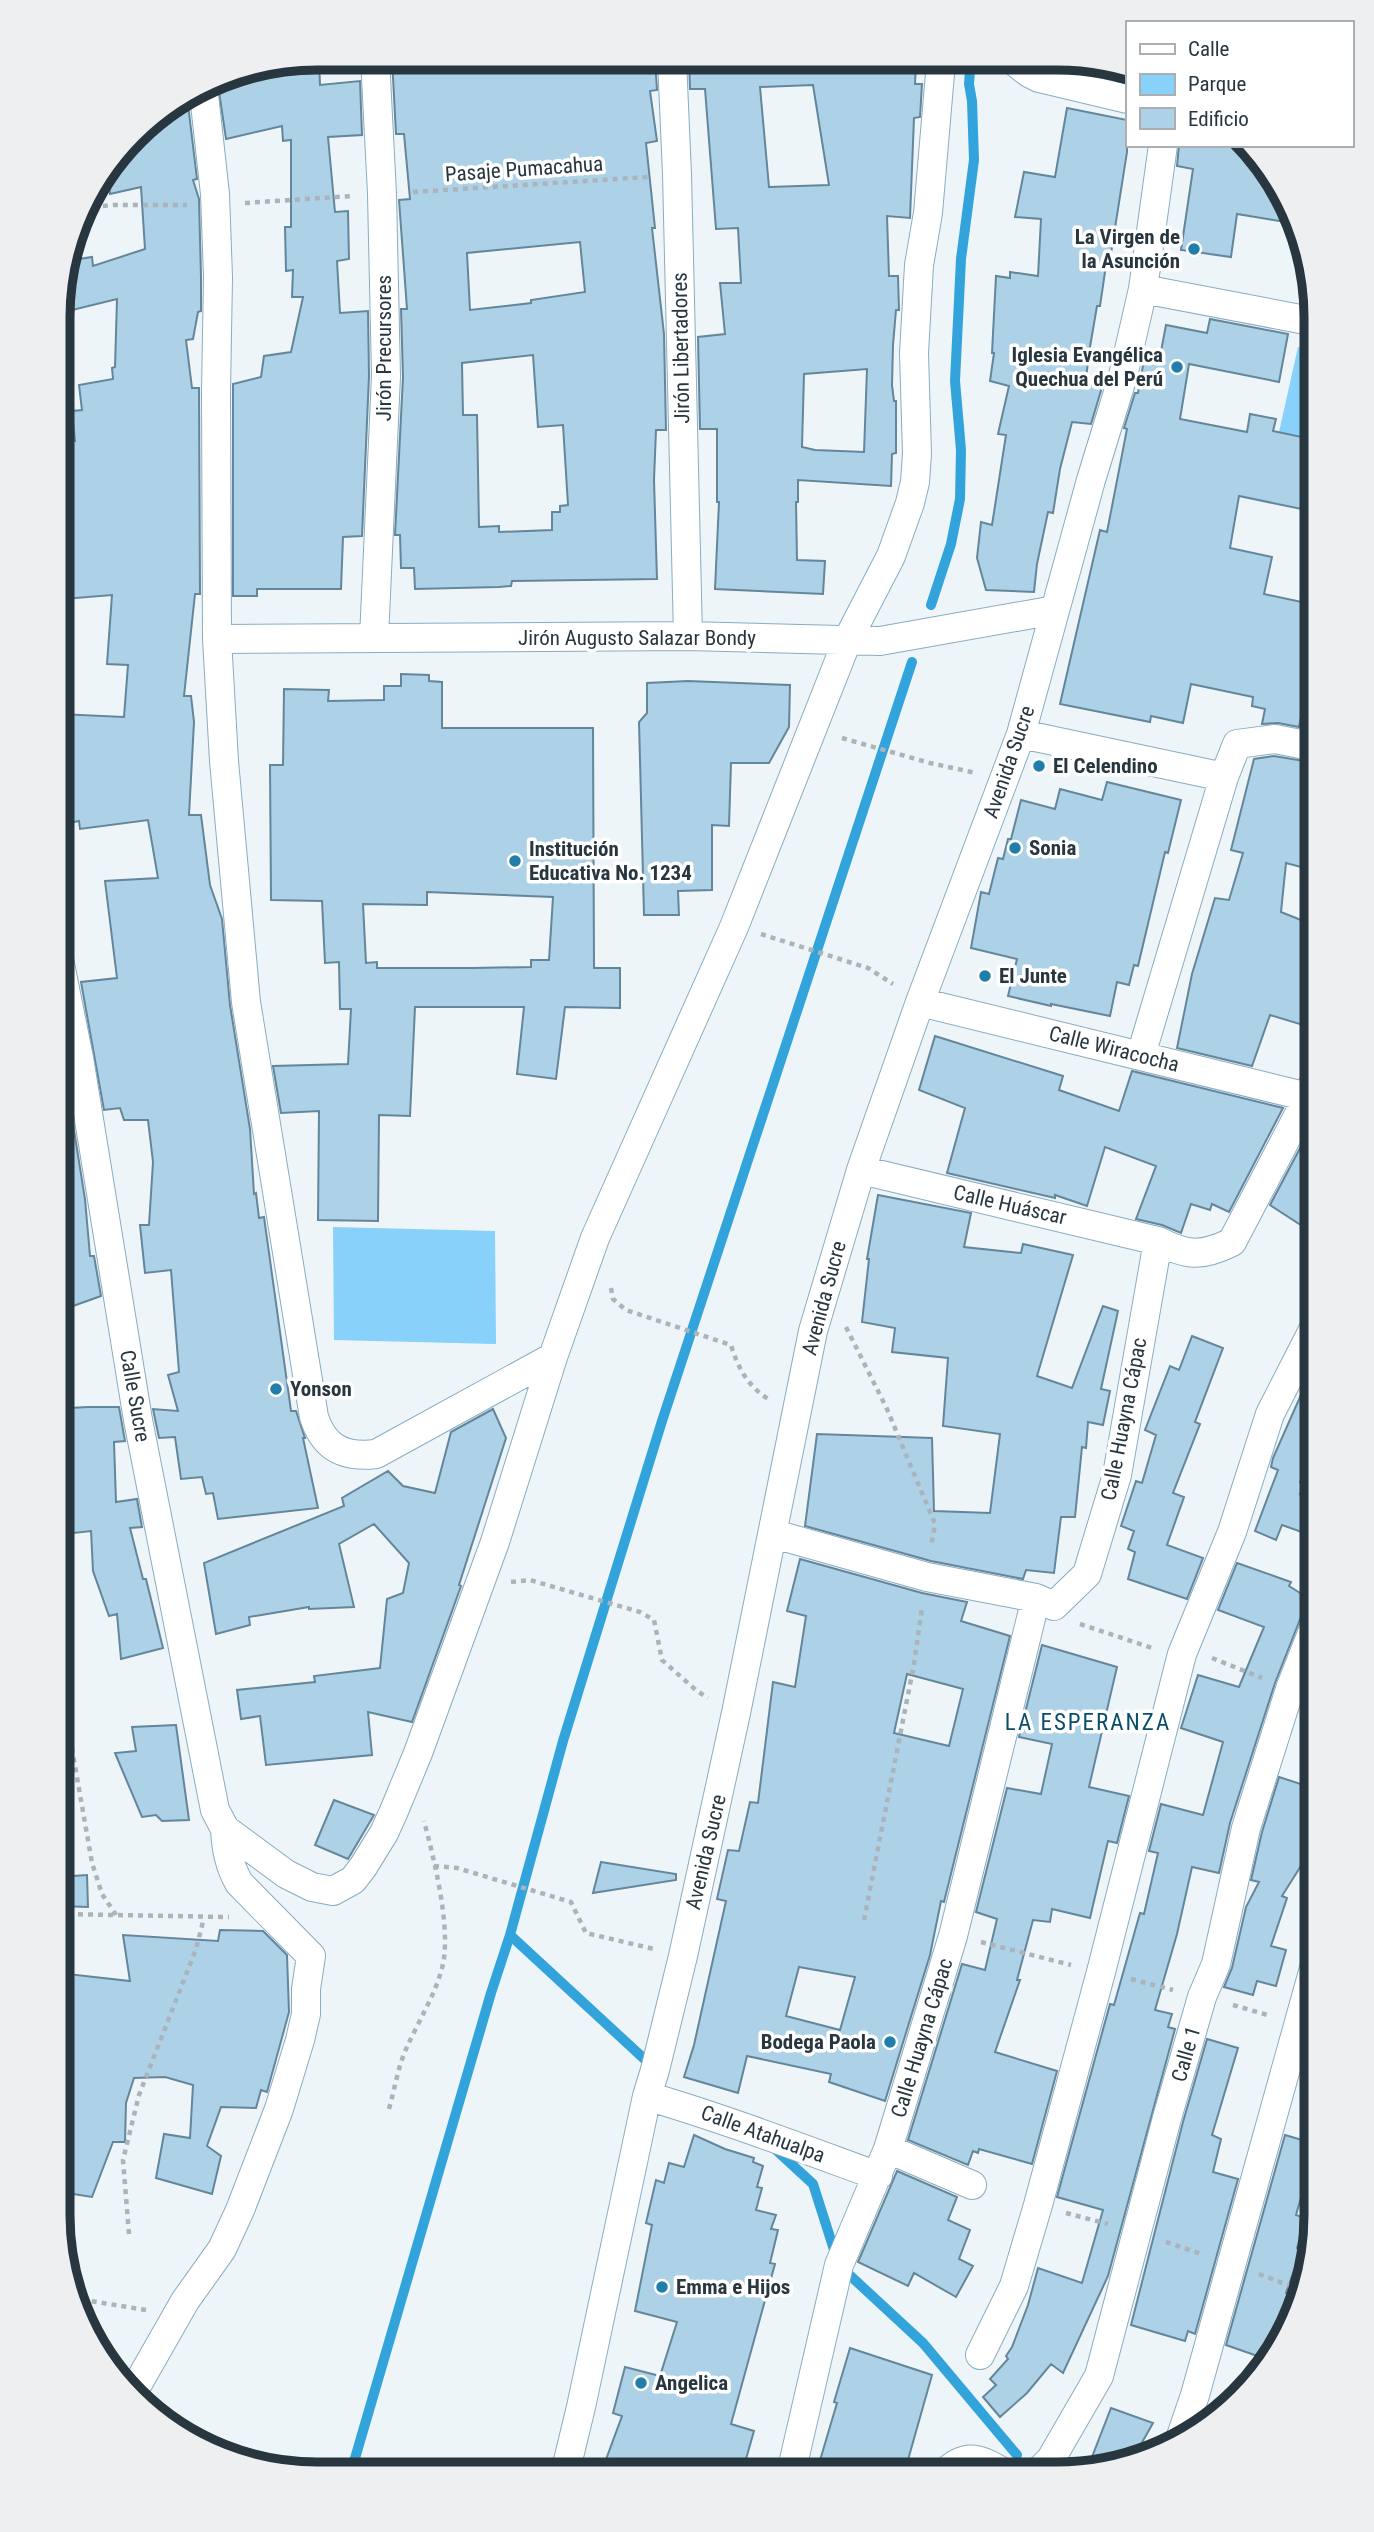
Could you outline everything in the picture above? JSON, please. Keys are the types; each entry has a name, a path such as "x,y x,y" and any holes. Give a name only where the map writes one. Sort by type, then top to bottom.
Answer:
{"street":[{"path":"225,1829 286,1874 323,1891 333,1891 353,1880 373,1853 418,1753 495,1542 553,1357 595,1238 734,927 847,641 891,556 915,482 917,427 914,353 919,265 928,214 940,70"},
{"path":"1028,70 1039,78 1126,99"},
{"name":"Jirón Precursores","path":"374,638 386,376 376,71"},
{"name":"Jirón Libertadores","path":"672,71 688,636"},
{"path":"204,97 216,205 217,639 224,761 246,1002 312,1405 322,1437 334,1447 360,1456 376,1454 553,1357"},
{"name":"Avenida Sucre","path":"568,2462 647,2096 682,1956 736,1713 813,1331 862,1170 920,1002 1021,734 1123,376 1143,289 1163,147"},
{"path":"1143,289 1304,320"},
{"name":"Jirón Augusto Salazar Bondy","path":"217,639 688,636 880,641 1055,610"},
{"path":"1021,734 1224,777"},
{"path":"1141,1055 1224,777 1237,744 1275,739 1304,745"},
{"name":"Calle Wiracocha","path":"920,1002 1141,1055 1304,1085"},
{"name":"Calle Sucre","path":"70,1013 138,1420 215,1810 225,1829 231,1869 239,1883 311,1956 306,2014 279,2109 222,2249 185,2301 137,2385"},
{"name":"Calle Huáscar","path":"862,1170 1158,1241 1181,1253 1215,1250 1232,1242 1304,1103"},
{"name":"Calle Huayna Cápac","path":"774,1534 927,1577 1036,1598 1054,1606 1087,1574 1117,1475 1158,1241"},
{"path":"980,2355 1014,2286 1038,2205 1182,1654 1232,1532 1270,1415 1303,1349"},
{"name":"Calle Huayna Cápac","path":"794,2462 839,2265 888,2149 953,1936 1036,1598"},
{"name":"Calle 1","path":"1048,2462 1099,2376 1202,1997 1216,1964 1246,1828 1303,1655"},
{"path":"1185,2426 1303,2012"},
{"name":"Calle Atahualpa","path":"647,2096 706,2113 878,2176"},
{"path":"888,2149 972,2185"},
{"path":"958,2462 968,2458 983,2462"}],"path":[{"name":"Pasaje Pumacahua","path":"403,193 646,177"},
{"path":"840,737 930,763 1004,779"},
{"path":"764,935 869,968"},
{"path":"645,1315 731,1345 738,1368 759,1394 795,1413"},
{"path":"530,1580 640,1612 654,1620 662,1660 697,1691 736,1713"},
{"path":"70,1737 92,1863 102,1894 116,1915"},
{"path":"389,2109 405,2050 427,2006 444,1961 446,1934 423,1817"},
{"path":"434,1866 457,1868 571,1902 586,1933 682,1956"},
{"path":"70,1914 204,1918 239,1916"},
{"path":"128,2234 123,2160 139,2095 196,1949 204,1918"},
{"path":"953,1936 1300,2024"},
{"path":"1038,2205 1137,2232 1293,2287"},
{"path":"85,2300 146,2310 150,2294 185,2301"}],"green space":[{"path":"1298,347 1304,348 1304,437 1279,432"},
{"path":"333,1227 495,1231 496,1344 334,1340"}],"building":[{"path":"689,70 916,70 915,84 922,84 920,117 914,118 910,218 887,216 889,276 898,276 899,310 896,310 893,345 892,385 896,401 896,453 892,454 891,486 798,480 797,560 825,561 823,594 715,589 719,502 717,429 700,429 698,337 725,334 720,283 741,283 738,228 716,229 705,89 690,89","holes":["813,85 829,185 769,187 760,87","867,369 864,452 802,447 804,374"]},
{"path":"319,71 320,85 360,81 362,135 328,137 335,212 348,211 349,259 337,261 340,313 368,311 369,376 362,536 343,537 341,589 257,589 257,596 233,596 233,384 261,377 264,356 291,352 303,297 292,297 293,270 286,271 285,227 291,227 291,140 283,141 282,126 226,139 219,90 253,78 285,72"},
{"path":"393,71 656,71 657,90 650,91 657,141 646,143 664,334 666,430 656,430 654,480 657,579 512,581 511,586 499,587 415,589 414,568 401,568 400,535 395,535 403,377 401,309 407,309 399,200 410,199 404,134 396,134","holes":["580,242 585,292 531,300 531,303 470,310 467,253","533,355 538,427 563,425 568,505 560,506 560,512 552,512 552,530 499,532 499,526 479,527 477,415 463,415 462,363"]},
{"path":"188,106 197,179 193,180 199,199 201,277 201,311 198,312 193,339 186,340 192,388 199,388 200,594 195,594 184,696 191,696 194,722 189,815 201,815 210,885 222,919 230,1005 250,1129 254,1194 256,1193 259,1218 264,1217 291,1411 296,1411 305,1438 318,1508 218,1519 213,1493 206,1494 202,1477 181,1479 175,1437 159,1438 153,1409 178,1411 168,1375 179,1372 171,1270 145,1273 140,1225 149,1225 153,1162 148,1120 124,1120 120,1108 104,1110 81,982 117,978 105,881 158,878 148,820 80,829 79,821 70,823 70,715 124,717 128,665 107,664 112,595 70,598 70,441 75,441 72,411 82,410 79,385 113,379 117,299 70,310 77,259 92,257 93,266 145,249 141,187 110,194 109,184 131,154 154,131"},
{"path":"1067,108 1126,120 1127,152 1109,266 1106,265 1100,306 1097,306 1085,385 1102,387 1091,424 1072,422 1060,469 1053,513 1048,512 1034,592 986,590 977,558 981,522 992,525 1006,435 998,434 1009,386 990,381 994,353 996,276 1010,278 1010,272 1038,276 1041,219 1015,217 1024,172 1055,177"},
{"path":"1179,147 1237,147 1271,193 1285,222 1237,214 1231,257 1181,250 1193,169 1177,166"},
{"path":"1210,319 1288,334 1279,382 1189,364 1180,419 1247,432 1250,414 1276,419 1273,431 1304,437 1304,509 1239,496 1230,548 1272,557 1264,594 1304,602 1304,703 1299,727 1278,723 1262,724 1265,709 1252,706 1253,697 1191,684 1183,723 1151,716 1150,722 1060,704 1100,530 1107,532 1127,429 1124,428 1135,393 1138,393 1144,360 1159,362 1166,325 1207,333"},
{"path":"401,674 429,675 429,681 442,682 442,728 593,728 594,968 620,968 620,1008 565,1007 556,1079 517,1074 524,1007 415,1007 410,1116 379,1115 378,1221 318,1220 319,1111 281,1113 273,1066 348,1064 351,1009 340,1009 339,962 325,963 322,901 271,900 270,765 283,765 284,689 329,690 328,701 384,700 384,686 401,686","holes":["427,892 553,897 549,960 531,960 531,967 377,968 377,962 366,963 363,904 427,905"]},
{"path":"688,681 790,685 789,727 769,763 731,763 729,826 712,825 712,890 678,891 679,915 644,915 639,722 647,713 647,683"},
{"path":"1274,756 1304,761 1304,868 1286,863 1281,912 1304,921 1304,1025 1270,1015 1252,1066 1177,1048 1192,974 1215,898 1229,900 1243,853 1231,850 1254,759"},
{"path":"1107,782 1181,800 1168,853 1165,852 1138,966 1134,965 1129,985 1117,982 1110,1016 1008,996 1017,959 971,948 981,892 989,894 998,858 1003,859 1008,839 1011,839 1021,800 1055,809 1060,789 1102,800"},
{"path":"935,1036 1063,1076 1059,1090 1119,1111 1132,1071 1283,1108 1229,1212 1212,1204 1210,1210 1191,1204 1181,1233 1136,1219 1156,1166 1105,1147 1087,1206 1055,1195 1055,1198 947,1173 965,1108 919,1090"},
{"path":"70,1124 73,1124 85,1199 90,1256 94,1256 101,1296 70,1307"},
{"path":"1304,1142 1304,1227 1270,1205"},
{"path":"878,1195 971,1213 964,1247 1021,1253 1023,1244 1073,1255 1037,1376 1072,1388 1103,1306 1118,1311 1101,1389 1110,1391 1103,1425 1088,1422 1086,1448 1082,1447 1075,1517 1061,1517 1054,1573 1026,1570 1023,1579 931,1561 805,1526 817,1434 932,1438 934,1511 990,1513 1000,1434 943,1426 948,1358 892,1352 895,1328 862,1322 867,1259"},
{"path":"1192,1336 1223,1348 1195,1422 1200,1424 1173,1493 1184,1497 1167,1545 1203,1558 1187,1599 1128,1579 1135,1552 1128,1549 1134,1531 1121,1526 1136,1481 1142,1483 1156,1435 1145,1430 1170,1366 1179,1370"},
{"path":"1303,1389 1303,1474 1300,1482 1303,1484 1300,1494 1303,1495 1303,1533 1282,1525 1276,1540 1255,1531 1278,1470 1271,1467"},
{"path":"119,1407 125,1441 114,1442 116,1502 137,1499 142,1527 130,1528 163,1648 121,1659 117,1614 109,1616 93,1571 91,1531 70,1533 70,1408"},
{"path":"493,1409 506,1438 459,1585 461,1586 412,1722 368,1712 372,1755 266,1765 260,1716 241,1719 237,1690 315,1682 314,1676 380,1668 387,1599 403,1593 409,1563 374,1524 339,1544 354,1607 309,1607 249,1617 250,1625 216,1634 204,1563 344,1506 342,1498 388,1471 403,1486 435,1493 451,1432"},
{"path":"800,1559 922,1593 967,1602 961,1621 1010,1636 944,1902 941,1901 930,1955 885,2101 829,2082 831,2074 747,2056 738,2093 684,2077 694,2045 726,1901 717,1899 728,1850 739,1851 750,1802 758,1803 773,1682 795,1687 806,1616 787,1611","holes":["907,1674 963,1689 949,1746 894,1733","799,1967 855,1977 840,2030 786,2016"]},
{"path":"1237,1563 1291,1582 1289,1586 1303,1595 1303,1614 1275,1683 1230,1823 1219,1873 1192,1867 1177,1934 1155,2010 1172,2014 1168,2027 1175,2029 1108,2276 1063,2373 1051,2364 1027,2393 1000,2417 983,2397 996,2385 990,2379 1008,2359 1006,2356 1028,2305 1038,2268 1082,2283 1103,2210 1057,2197 1110,2004 1114,2005 1140,1913 1144,1914 1158,1853 1149,1851 1161,1804 1203,1815 1223,1742 1181,1728 1198,1675 1239,1687 1264,1627 1218,1610"},
{"path":"1042,1645 1117,1667 1089,1787 1129,1796 1117,1843 1108,1841 1090,1918 1052,1909 1050,1922 1033,1920 1017,1980 1020,1980 995,2052 1057,2071 1032,2164 979,2149 978,2153 973,2151 968,2165 908,2140 962,1964 985,1970 997,1919 976,1912 1007,1788 1041,1794 1052,1744 1019,1737"},
{"path":"176,1725 189,1820 162,1821 156,1815 142,1817 115,1753 136,1751 132,1727"},
{"path":"1279,1777 1303,1785 1303,1862 1282,1896 1287,1898 1271,1946 1286,1950 1276,1986 1257,1981 1253,1995 1224,1987 1232,1968 1246,1907 1259,1882 1251,1880"},
{"path":"334,1800 374,1815 348,1859 315,1845"},
{"path":"601,1862 676,1874 676,1880 593,1893"},
{"path":"87,1875 88,1907 70,1906 70,1876"},
{"path":"220,1930 263,1931 287,1955 289,2012 267,2092 261,2090 256,2108 221,2107 207,2146 221,2156 212,2194 156,2178 164,2134 190,2138 193,2085 165,2077 134,2078 126,2103 125,2142 113,2142 92,2197 70,2193 70,1974 130,1981 123,1935 218,1941"},
{"path":"1207,2039 1238,2048 1212,2135 1221,2139 1213,2172 1238,2179 1195,2334 1188,2331 1185,2341 1131,2325"},
{"path":"694,2135 754,2158 753,2162 763,2166 757,2187 762,2188 756,2210 776,2215 771,2229 778,2230 770,2263 775,2264 731,2424 754,2431 745,2462 605,2462 622,2416 613,2413 625,2367 660,2376 677,2322 635,2311 652,2225 646,2223 656,2180 664,2183 669,2163 684,2167"},
{"path":"1285,2135 1303,2140 1303,2191 1296,2215 1303,2218 1303,2231 1297,2248 1301,2250 1286,2293 1291,2295 1279,2324 1259,2356 1226,2345"},
{"path":"897,2171 957,2197 948,2220 970,2230 959,2259 973,2266 956,2297 914,2273 908,2286 858,2262"},
{"path":"850,2348 932,2375 907,2462 820,2462 837,2403 834,2402"},
{"path":"1111,2408 1153,2423 1139,2448 1096,2459 1092,2457"}],"waterway":[{"path":"931,605 951,544 960,499 961,450 955,381 961,259 974,160 970,70"},
{"path":"354,2462 510,1935 563,1741 662,1421 912,662"},
{"path":"510,1935 653,2067"},
{"path":"774,2148 813,2184 836,2256"},
{"path":"843,2269 923,2343 1017,2455"}],"place":[{"name":"La Virgen de la Asunción","path":"1194,249"},
{"name":"Iglesia Evangélica Quechua del Perú","path":"1177,367"},
{"name":"El Celendino","path":"1039,766"},
{"name":"Sonia","path":"1015,848"},
{"name":"Institución Educativa No. 1234","path":"515,861"},
{"name":"El Junte","path":"985,976"},
{"name":"Yonson","path":"276,1389"},
{"name":"Bodega Paola","path":"890,2042"},
{"name":"Emma e Hijos","path":"662,2287"},
{"name":"Angelica","path":"641,2383"}],"district":[{"name":"LA ESPERANZA","path":"1088,1722"}]}
